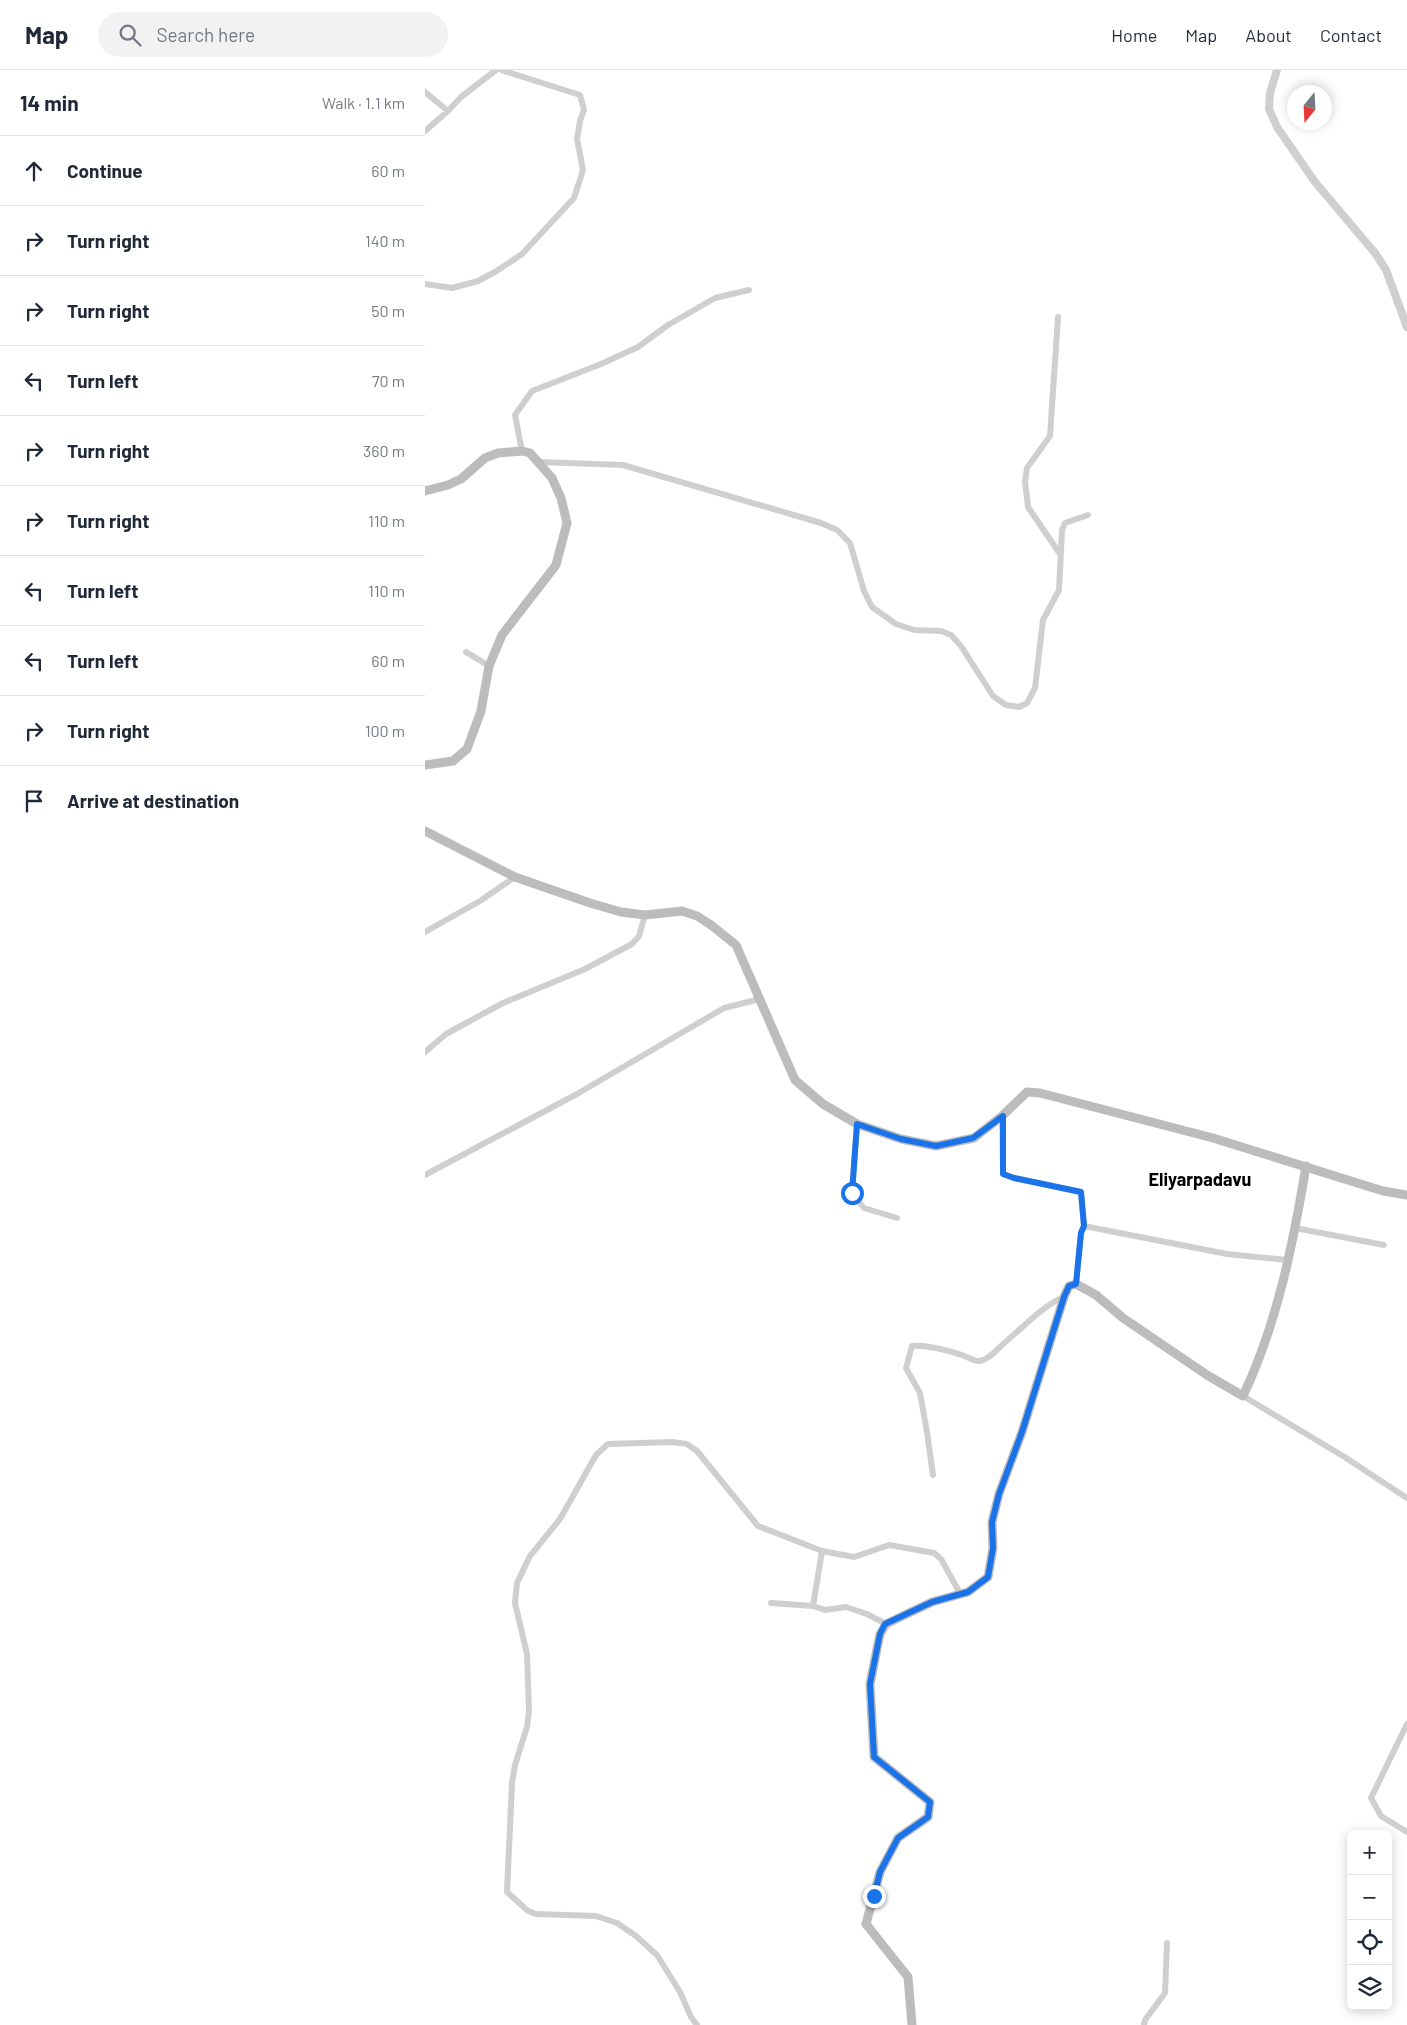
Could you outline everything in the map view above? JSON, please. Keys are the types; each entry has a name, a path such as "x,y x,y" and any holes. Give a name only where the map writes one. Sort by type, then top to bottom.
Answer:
{"main road":[{"path":"425,492 461,479 485,458 498,453 521,451 530,453 540,462 552,478 561,498 567,523 556,565 501,635 489,666 481,711 467,750 453,760 425,764"},
{"path":"425,831 515,877 590,903 621,912 645,915 682,911 697,916 711,925 736,945 795,1080 823,1104 857,1124 901,1139 936,1146 973,1138 1003,1116 1027,1092 1040,1093 1213,1138 1383,1191 1407,1195"},
{"path":"913,2025 908,1977 866,1924 880,1872 898,1838 928,1817 930,1802 874,1757 870,1684 880,1634 885,1624 932,1602 961,1595 988,1577 993,1548 992,1522 999,1494 1022,1432 1069,1286 1076,1284 1096,1295 1123,1318 1207,1375 1243,1396 1259,1362 1288,1260 1306,1166"}],"street":[{"path":"425,131 461,98 496,70"},
{"path":"425,284 452,288 478,281 495,272 522,254 574,198 583,170 577,139 580,121 585,110 580,95 501,70"},
{"path":"1277,70 1270,93 1269,109 1277,127 1315,182 1375,253 1386,270 1407,327"},
{"path":"425,92 448,111"},
{"path":"521,451 515,415 532,391 601,364 638,347 668,325 715,298 749,290"},
{"path":"1058,318 1051,436 1027,468 1025,482 1028,507 1060,554"},
{"path":"540,462 623,465 821,523 837,530 850,543 863,591 872,607 896,624 914,630 941,631 951,635 961,646 993,696 1006,705 1019,707 1027,703 1035,688 1043,620 1059,590 1062,530 1065,523 1088,514"},
{"path":"466,652 489,666"},
{"path":"425,932 480,902 515,877"},
{"path":"425,1052 446,1034 503,1003 585,969 632,944 639,936 645,915"},
{"path":"425,1176 577,1094 724,1008 760,999"},
{"path":"1003,1116 1003,1174 1081,1192 1084,1226 1081,1233 1076,1284"},
{"path":"857,1124 852,1193 863,1208 897,1218"},
{"path":"1084,1226 1227,1254 1288,1260"},
{"path":"1295,1228 1384,1245"},
{"path":"933,1475 920,1393 906,1368 912,1346 920,1346 961,1355 974,1361 981,1361 989,1357 1057,1300 1064,1297"},
{"path":"1243,1396 1343,1456 1407,1498"},
{"path":"697,2025 691,2017 680,1992 657,1955 617,1922 596,1916 536,1914 528,1911 507,1892 512,1783 515,1765 527,1726 529,1711 527,1654 515,1604 517,1583 530,1556 560,1519 597,1455 608,1444 672,1442 687,1444 697,1451 758,1526 822,1551 854,1557 889,1545 934,1553 941,1559 961,1595"},
{"path":"813,1606 822,1551"},
{"path":"771,1603 813,1606 825,1610 846,1607 867,1614 885,1624"},
{"path":"1407,1724 1371,1798 1381,1816 1407,1832"},
{"path":"1144,2025 1145,2020 1165,1993 1167,1943"}],"district":[{"name":"Eliyarpadavu","path":"1200,1180"}],"route":[{"path":"852,1193 857,1124 901,1139 936,1146 973,1138 1003,1116 1003,1174 1081,1192 1084,1226 1081,1233 1076,1284 1069,1286 1064,1297 1022,1432 999,1494 992,1522 993,1548 988,1577 968,1592 932,1602 885,1624 880,1634 870,1684 874,1757 930,1802 928,1817 898,1838 880,1872 874,1896"}]}
